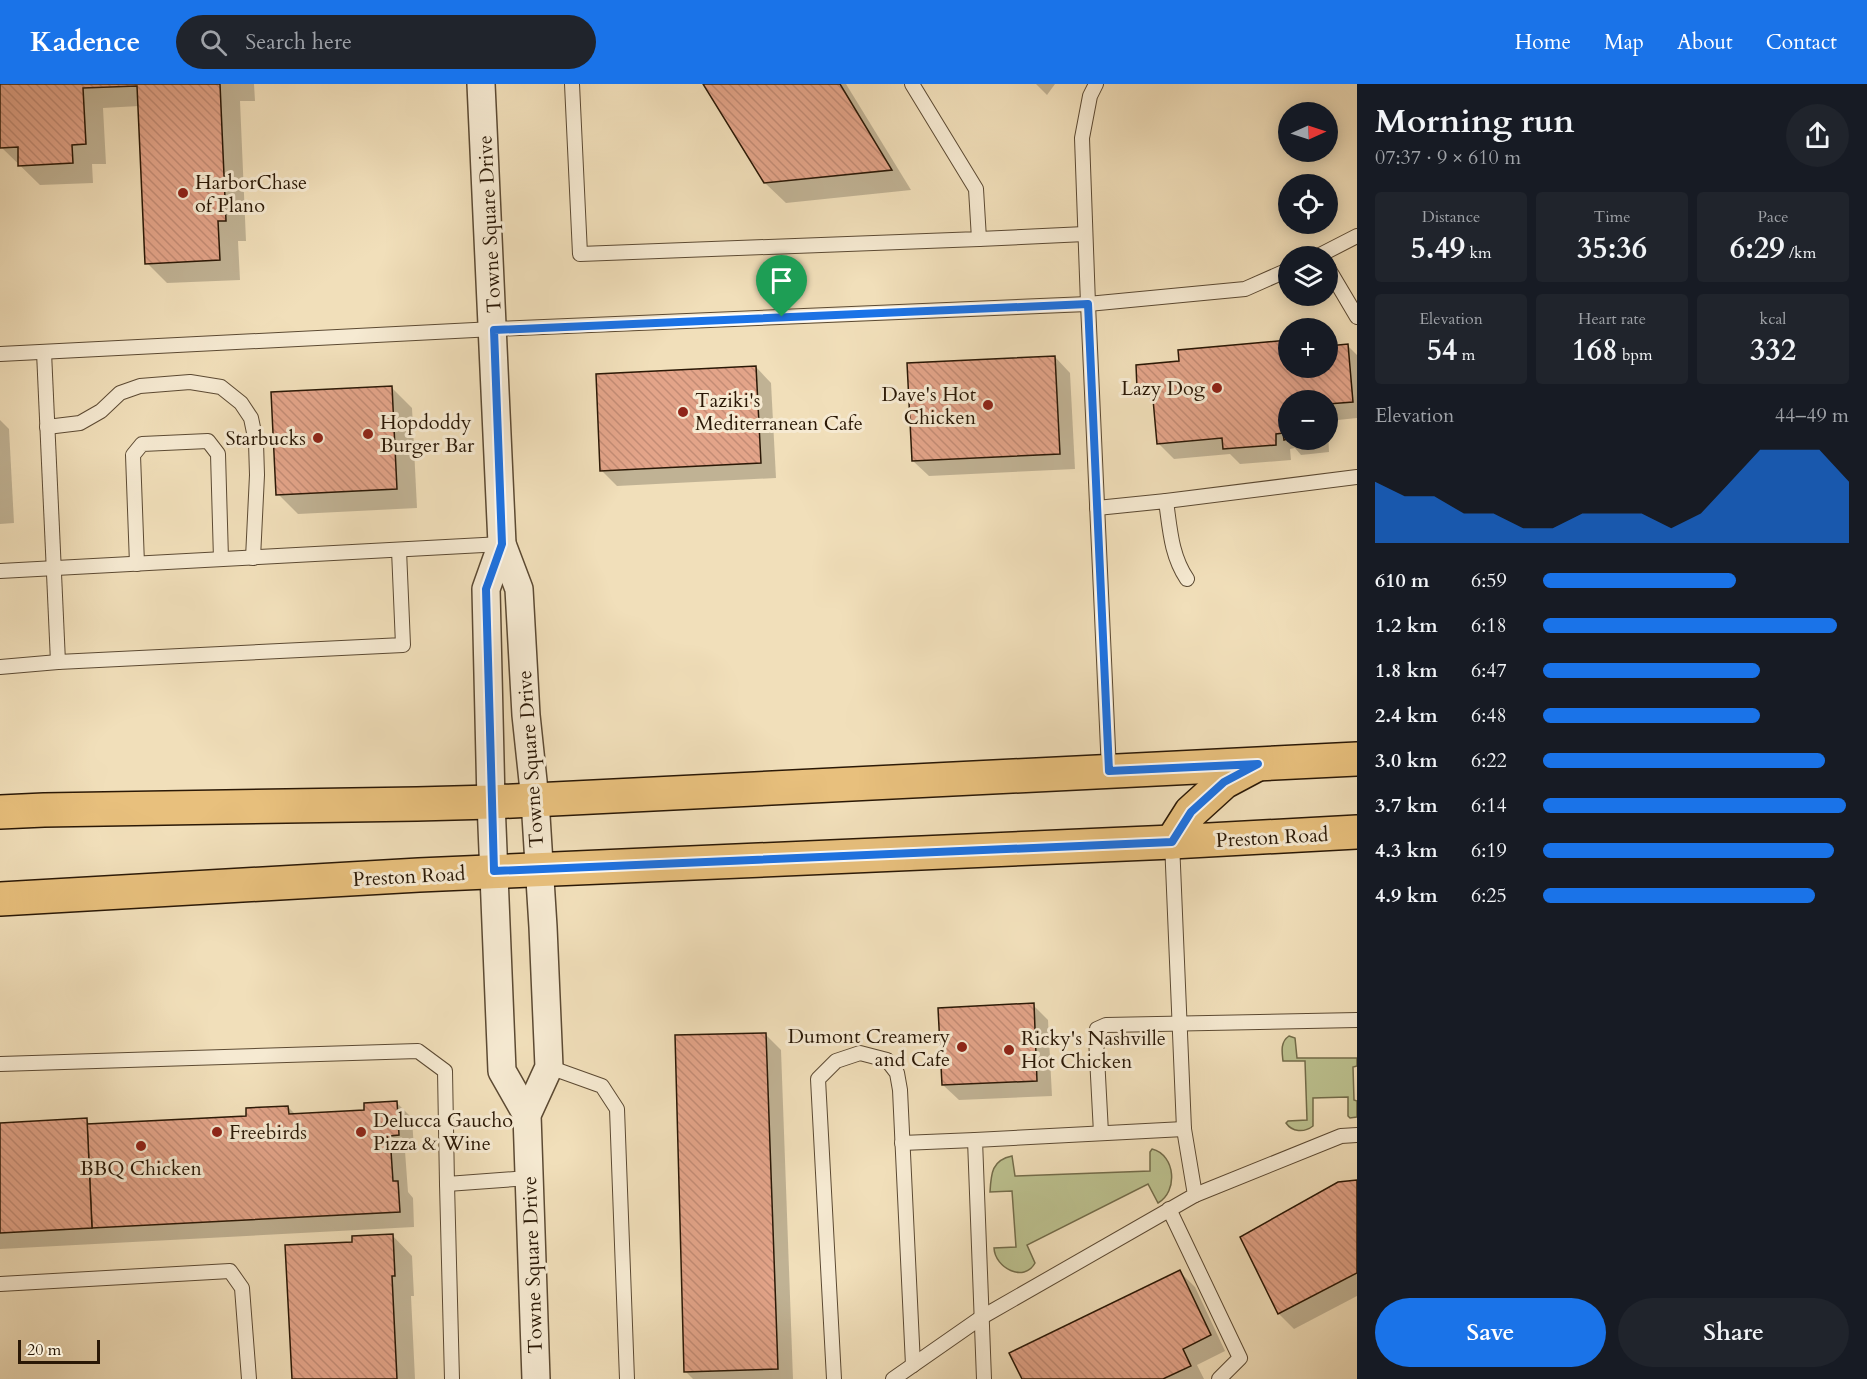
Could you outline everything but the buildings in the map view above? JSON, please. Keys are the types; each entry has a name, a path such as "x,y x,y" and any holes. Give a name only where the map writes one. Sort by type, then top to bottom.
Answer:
{"main road":[{"path":"0,812 491,802 1357,759"},
{"path":"1172,842 1191,812 1224,782 1258,764"},
{"name":"Preston Road","path":"0,899 494,871 1357,832"}],"street":[{"name":"Towne Square Drive","path":"481,84 502,544 519,589 526,715 535,800 549,1067 527,1115 536,1379"},
{"name":"Towne Square Drive","path":"502,544 486,589 491,802 502,1071 527,1115"}],"lane":[{"path":"572,84 580,254 1085,234"},
{"path":"912,84 976,189 979,239"},
{"path":"1096,84 1090,96 1082,138 1109,771"},
{"path":"1338,246 1357,236"},
{"path":"0,354 1088,304 1245,289 1278,274"},
{"path":"1338,285 1357,317"},
{"path":"44,352 58,662"},
{"path":"47,427 80,423 101,411 120,393 140,386 190,382 221,387 241,403 251,418 254,430 257,475 253,558"},
{"path":"137,564 133,455 142,444 153,443 208,441 218,454 221,559"},
{"path":"1097,508 1357,477"},
{"path":"1166,501 1172,545 1179,566 1187,579"},
{"path":"0,571 502,544"},
{"path":"0,667 58,662 403,645 399,550"},
{"path":"1172,842 1184,1130 1195,1195"},
{"path":"1101,1133 1096,1038 1097,1029 1106,1025 1357,1020"},
{"path":"0,1064 418,1051 445,1071 452,1379"},
{"path":"834,1379 818,1079 836,1061 860,1053 887,1060 897,1073 900,1090 914,1365"},
{"path":"549,1067 602,1086 617,1109 627,1379"},
{"path":"902,1143 1184,1130"},
{"path":"893,1379 982,1317 1195,1195 1341,1136 1357,1135"},
{"path":"975,1140 984,1379"},
{"path":"447,1184 529,1178"},
{"path":"1169,1209 1240,1358 1219,1379"},
{"path":"0,1284 230,1271 242,1288 249,1379"}],"green space":[{"path":"1289,1036 1295,1038 1297,1058 1357,1058 1357,1066 1353,1067 1357,1117 1348,1116 1348,1097 1313,1098 1313,1126 1306,1130 1298,1130 1286,1123 1307,1120 1305,1061 1283,1061 1283,1044"},
{"path":"1152,1149 1166,1158 1172,1174 1169,1191 1158,1203 1148,1184 1027,1245 1035,1263 1030,1269 1017,1272 999,1262 994,1248 1016,1247 1012,1191 990,1192 992,1173 1000,1161 1012,1156 1015,1176 1150,1171"}],"place":[{"name":"HarborChase of Plano","path":"183,193"},
{"name":"Lazy Dog","path":"1217,388"},
{"name":"Dave's Hot Chicken","path":"988,405"},
{"name":"Taziki's Mediterranean Cafe","path":"683,412"},
{"name":"Hopdoddy Burger Bar","path":"368,434"},
{"name":"Starbucks","path":"318,438"},
{"name":"Dumont Creamery and Cafe","path":"962,1047"},
{"name":"Ricky's Nashville Hot Chicken","path":"1009,1050"},
{"name":"Freebirds","path":"217,1132"},
{"name":"Delucca Gaucho Pizza & Wine","path":"361,1132"},
{"name":"BBQ Chicken","path":"141,1146"}],"route":[{"path":"1088,304 1109,771 1258,764 1224,782 1191,812 1172,842 494,871 486,589 502,544 494,330 782,317 1088,304"}]}
